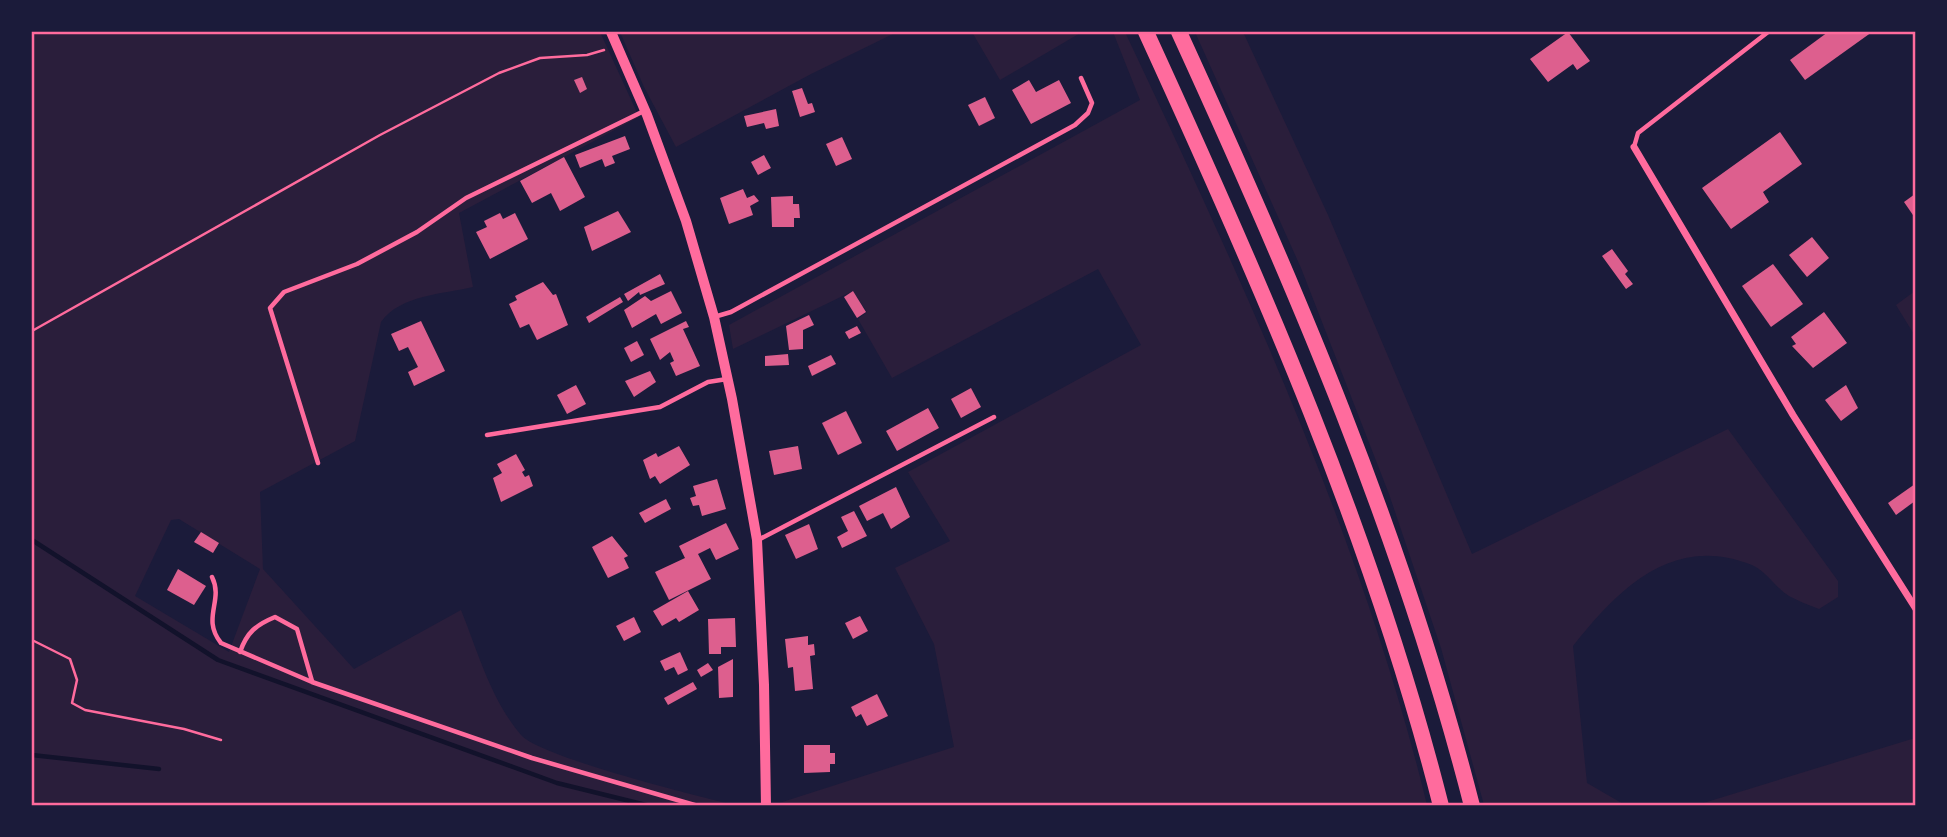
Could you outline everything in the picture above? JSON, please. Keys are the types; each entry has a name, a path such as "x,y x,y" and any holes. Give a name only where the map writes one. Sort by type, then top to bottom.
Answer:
{"highway":[{"path":"1146,32 1241,241 1352,517 1412,696 1441,806"},
{"path":"1179,32 1274,238 1345,416 1412,596 1451,722 1472,806"}],"street":[{"path":"611,32 645,111 685,221 728,379 757,540 764,685 765,806"},
{"path":"1633,147 1793,415 1916,608"}],"lane":[{"path":"1633,147 1637,133 1767,32"},
{"path":"713,317 731,312 1075,125 1088,113 1092,103 1081,78"},
{"path":"318,463 270,308 284,292 357,264 417,232 466,198 645,111"},
{"path":"486,435 660,407 709,382 728,379"},
{"path":"757,540 995,417"},
{"path":"212,577 215,583 210,622 213,634 221,643 240,652 312,682 532,758 698,806"},
{"path":"240,652 246,634 257,624 275,617 290,622 297,629 312,682"}],"path":[{"path":"32,331 380,135 499,73 540,58 587,55 617,45"},
{"path":"32,640 70,659 77,680 72,703 85,710 184,729 221,740"}],"shaded area":[{"path":"32,32 600,32 639,117 459,213 473,287 411,301 389,313 381,322 355,441 260,492 263,569 354,669 461,610 493,691 521,735 534,744 588,765 735,805 32,805","holes":["179,519 260,569 229,652 135,596 171,520"]},
{"path":"620,32 897,32 811,74 676,147 644,87"},
{"path":"972,32 1082,32 1000,80"},
{"path":"1113,32 1125,32 1255,315 1296,411 1369,606 1427,805 773,805 954,747 934,644 895,568 950,541 908,472 1141,345 1098,269 892,378 858,319 867,312 853,291 733,349 729,325 1140,100"},
{"path":"1195,32 1243,32 1328,215 1472,554 1728,429 1838,581 1838,597 1819,609 1789,596 1752,565 1723,557 1697,556 1650,572 1609,605 1573,646 1587,783 1625,805 1484,805 1441,648 1389,494 1301,268"},
{"path":"1915,291 1915,336 1896,305"},
{"path":"1915,738 1915,805 1697,805"}],"building":[{"path":"1568,32 1590,61 1577,70 1573,64 1548,82 1530,59"},
{"path":"1828,32 1872,32 1805,80 1790,60"},
{"path":"582,77 587,89 580,93 574,80"},
{"path":"1029,80 1036,92 1059,80 1071,103 1031,124 1012,90"},
{"path":"802,88 808,104 812,103 815,112 800,117 792,91"},
{"path":"985,97 995,118 979,126 968,105"},
{"path":"776,109 779,126 766,129 764,123 747,127 744,116"},
{"path":"1780,132 1802,164 1763,192 1769,202 1731,229 1702,188"},
{"path":"625,136 630,149 612,156 615,163 605,167 602,159 580,168 575,155"},
{"path":"842,137 852,159 836,166 826,144"},
{"path":"764,155 771,168 758,175 751,162"},
{"path":"564,157 585,197 560,211 551,193 532,203 520,181"},
{"path":"743,189 747,198 754,195 759,201 750,206 753,215 729,224 720,198"},
{"path":"1915,194 1915,218 1904,202"},
{"path":"793,196 793,204 799,204 800,218 794,218 794,227 772,227 771,197"},
{"path":"618,211 631,232 592,251 584,227"},
{"path":"500,213 503,219 515,213 528,239 490,259 476,232 487,227 484,221"},
{"path":"1812,237 1829,258 1807,277 1789,255"},
{"path":"1612,249 1628,271 1625,274 1633,284 1626,289 1602,256"},
{"path":"1773,264 1803,304 1771,327 1742,286"},
{"path":"660,274 665,284 640,295 639,292 628,301 624,294"},
{"path":"543,282 553,295 556,294 568,325 537,340 529,324 520,328 509,304 517,300 515,296"},
{"path":"671,291 682,313 661,324 656,314 632,328 624,310 645,296 651,301"},
{"path":"853,291 866,312 857,318 844,297"},
{"path":"620,297 623,302 589,323 586,317"},
{"path":"1824,312 1847,343 1813,368 1792,346 1796,344 1791,337"},
{"path":"809,315 814,325 803,330 803,349 789,350 786,326"},
{"path":"421,321 445,371 414,386 408,372 418,367 408,347 399,351 391,334"},
{"path":"686,321 689,327 683,329 700,366 676,376 670,363 674,361 670,352 660,360 650,339"},
{"path":"857,326 861,333 849,339 845,332"},
{"path":"637,341 644,355 631,362 624,348"},
{"path":"788,354 789,365 765,366 765,356"},
{"path":"831,355 836,364 812,376 808,366"},
{"path":"650,371 656,382 634,397 625,381"},
{"path":"576,385 586,404 567,414 557,395"},
{"path":"1846,385 1858,408 1841,421 1825,400"},
{"path":"971,388 981,407 961,418 951,399"},
{"path":"928,408 939,428 897,451 886,431"},
{"path":"846,411 862,443 838,455 822,423"},
{"path":"679,446 690,465 660,484 655,476 650,479 643,460 656,453 658,457"},
{"path":"798,446 802,469 774,475 769,451"},
{"path":"516,454 525,470 522,472 525,477 529,475 533,486 501,502 493,478 502,473 497,464"},
{"path":"717,479 726,509 702,516 699,505 693,506 690,498 696,496 693,486"},
{"path":"1915,484 1915,501 1896,515 1888,503"},
{"path":"896,487 910,517 891,529 883,513 867,521 859,506"},
{"path":"666,499 671,509 645,523 639,513"},
{"path":"854,511 867,536 842,548 837,537 848,531 841,517"},
{"path":"726,523 739,549 716,560 710,548 698,554 711,579 669,600 655,572 685,558 679,546"},
{"path":"809,524 818,549 796,559 785,535"},
{"path":"201,532 219,543 213,553 194,542"},
{"path":"612,536 628,556 624,558 629,568 608,578 592,547"},
{"path":"178,569 206,586 194,605 167,590"},
{"path":"688,591 699,610 679,622 676,618 662,626 653,611"},
{"path":"860,616 868,631 853,639 845,623"},
{"path":"634,617 641,632 624,641 616,626"},
{"path":"735,618 736,647 721,647 721,654 709,654 708,619"},
{"path":"808,636 808,645 814,644 815,655 810,656 813,689 795,691 793,667 788,668 785,639"},
{"path":"680,652 688,670 678,675 674,667 665,671 660,661"},
{"path":"733,659 733,697 719,698 718,667"},
{"path":"708,663 713,670 701,677 697,670"},
{"path":"693,682 697,689 668,705 664,698"},
{"path":"877,694 888,716 867,726 861,714 856,717 851,707"},
{"path":"804,745 830,745 830,753 835,753 835,764 830,764 830,772 804,773"}],"waterway":[{"path":"32,540 218,660 557,783 650,806"},
{"path":"32,755 159,769"}]}
